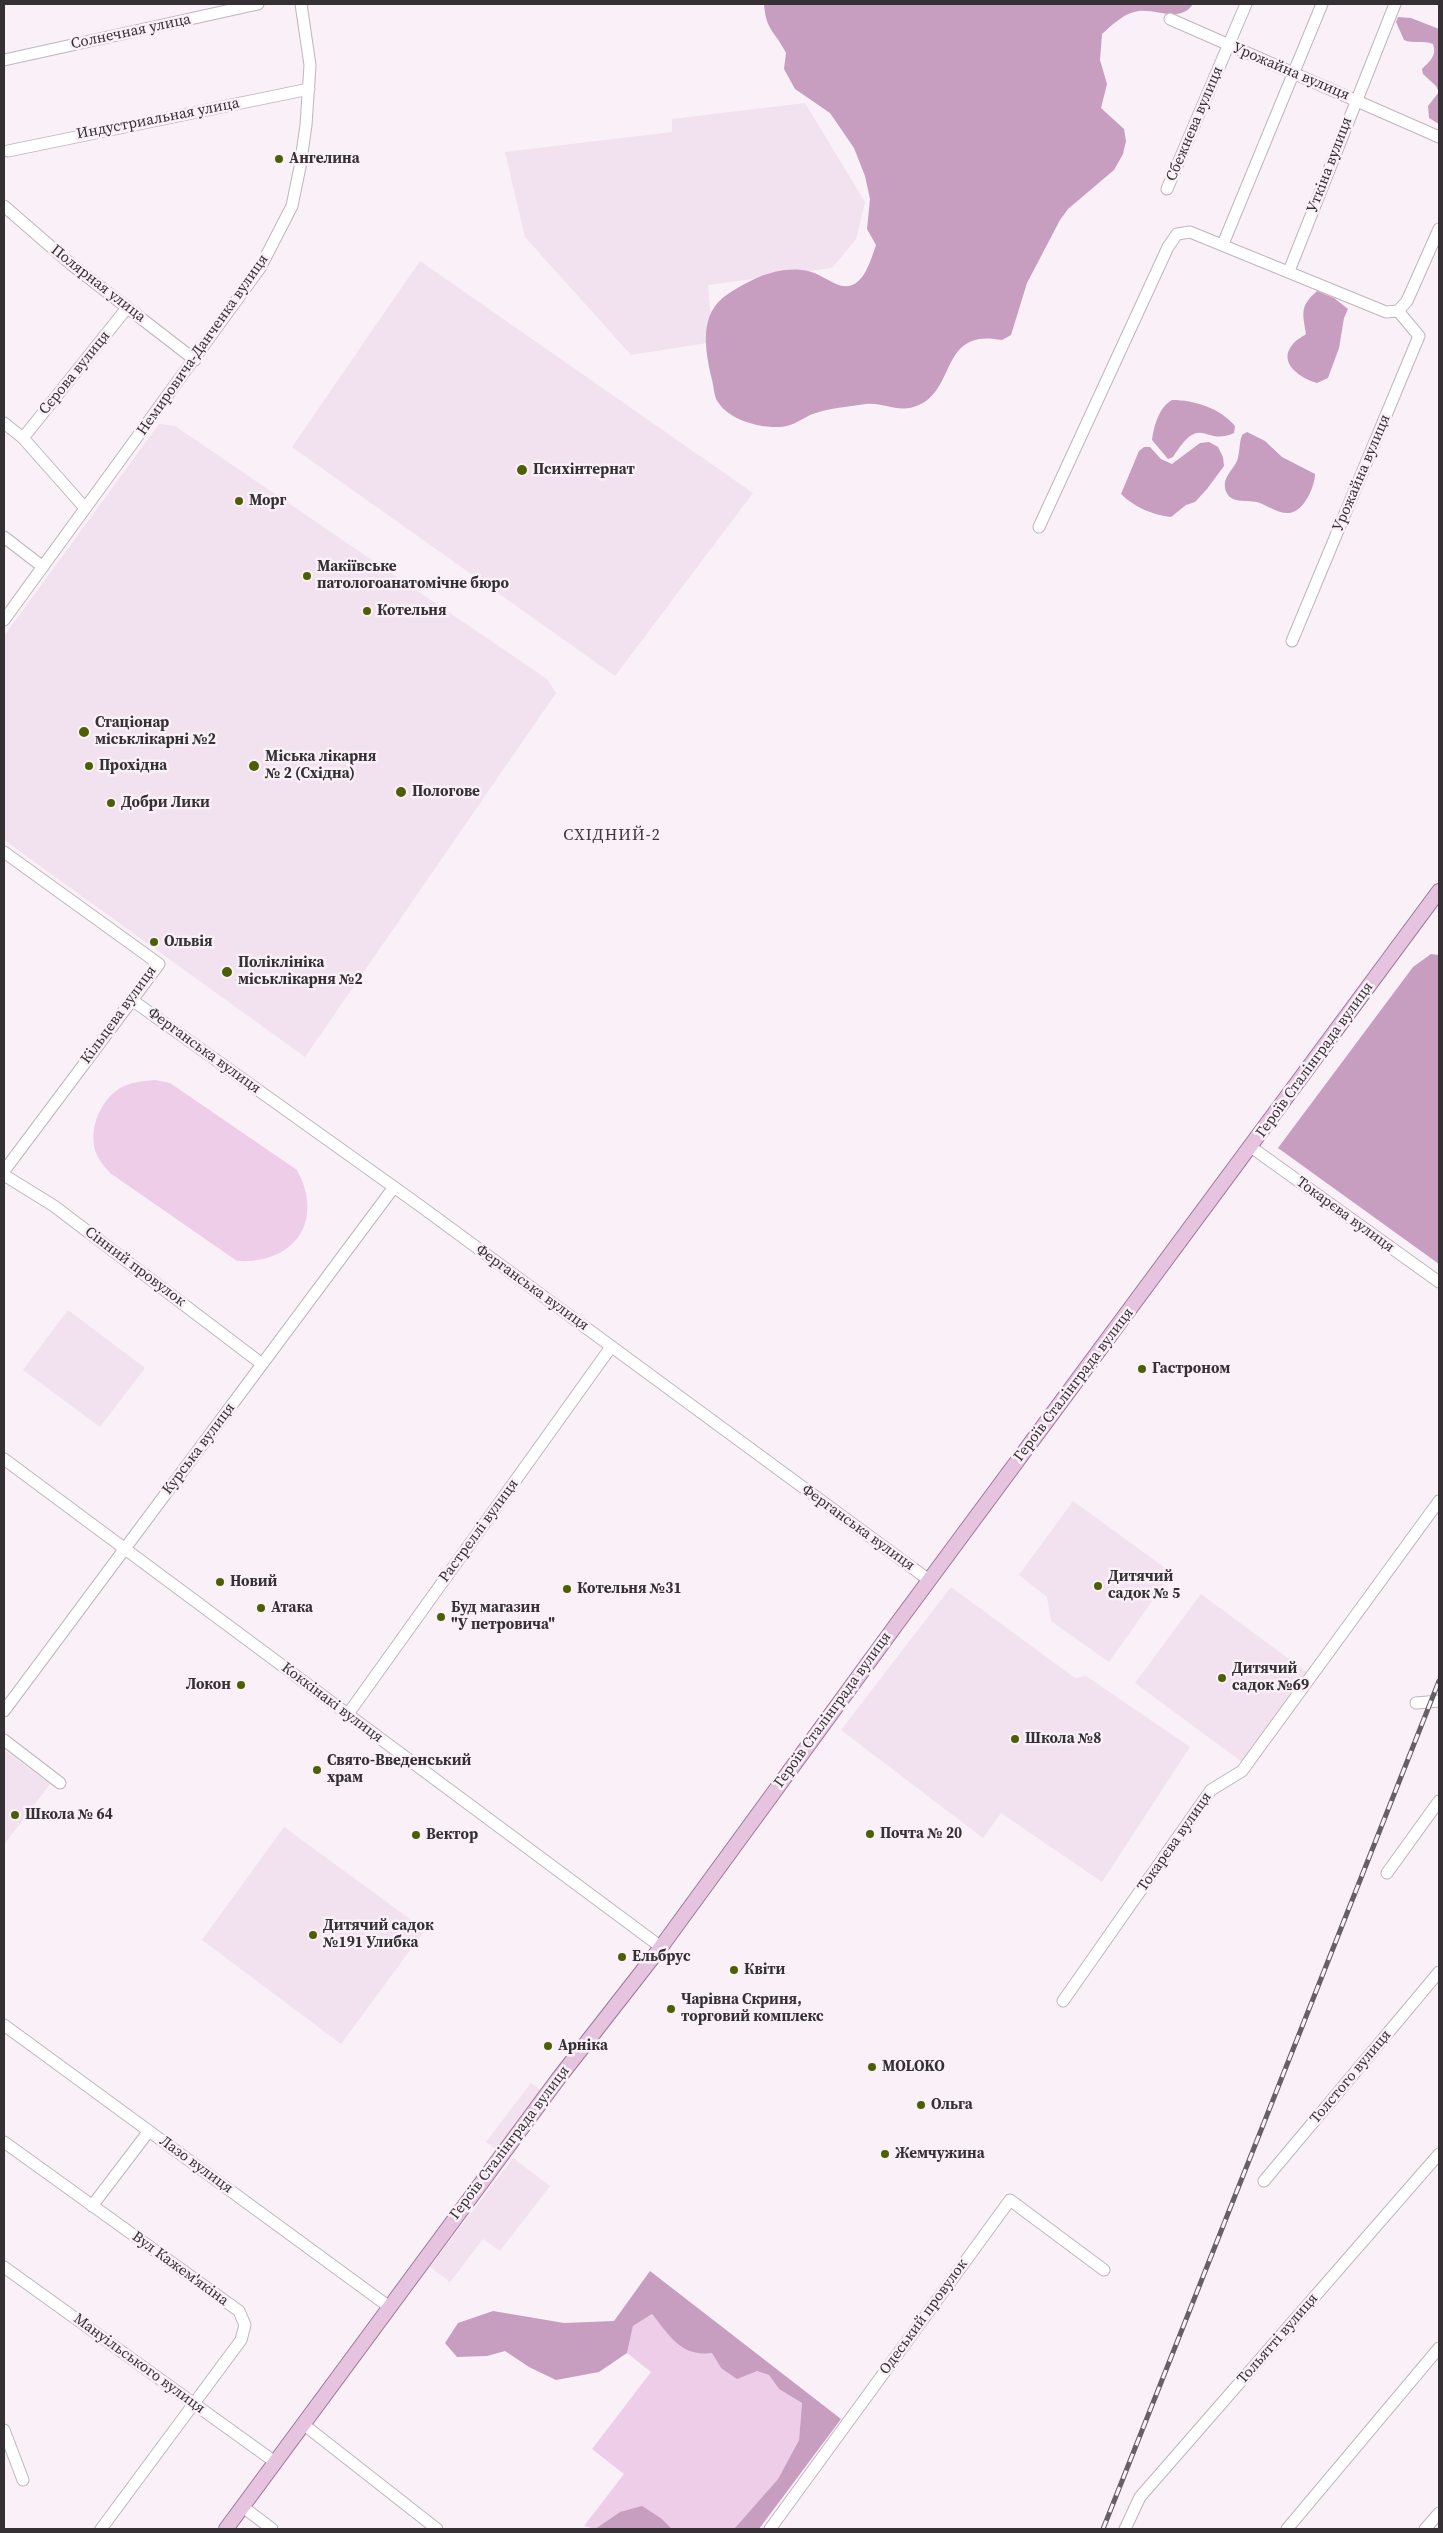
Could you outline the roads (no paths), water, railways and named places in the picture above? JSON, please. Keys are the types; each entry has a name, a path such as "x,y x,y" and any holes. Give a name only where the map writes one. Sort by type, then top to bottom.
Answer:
{"main road":[{"name":"Героїв Сталінграда вулиця","path":"226,2529 388,2306 558,2079 661,1946 929,1580 1439,891"}],"street":[{"name":"Солнечная улица","path":"4,60 258,4"},
{"name":"Немировича-Данченка вулиця","path":"4,620 195,360 260,268 292,206 306,125 309,89 310,65 301,4"},
{"name":"Сбежнева вулиця","path":"1167,189 1246,4"},
{"path":"1224,244 1322,4"},
{"name":"Уткiна вулиця","path":"1289,271 1395,4"},
{"name":"Урожайна вулиця","path":"1170,19 1439,137"},
{"name":"Индустриальная улица","path":"8,151 309,89"},
{"name":"Полярная улица","path":"4,206 72,265 195,360"},
{"path":"1039,527 1168,247 1177,234 1190,232 1224,244 1386,312 1398,311 1407,301 1439,229"},
{"name":"Сєрова вулиця","path":"23,438 127,308"},
{"name":"Урожайна вулиця","path":"1292,641 1419,336 1398,311"},
{"path":"4,423 23,438 85,508"},
{"path":"4,537 43,567"},
{"name":"Кільцева вулиця","path":"4,852 159,964 4,1173"},
{"name":"Ферганська вулиця","path":"132,1000 394,1187 929,1580"},
{"name":"Токарєва вулиця","path":"1251,1147 1439,1282"},
{"name":"Сінний провулок","path":"4,1173 54,1206 262,1364"},
{"name":"Курська вулиця","path":"4,1711 394,1187"},
{"name":"Растреллі вулиця","path":"348,1714 611,1347"},
{"name":"Коккінакі вулиця","path":"4,1458 661,1946"},
{"name":"Токарєва вулиця","path":"1063,2001 1211,1790 1242,1771 1439,1501"},
{"path":"1416,1703 1439,1701"},
{"path":"4,1740 60,1783"},
{"path":"1387,1873 1439,1801"},
{"name":"Толстого вулиця","path":"1264,2181 1439,1972"},
{"name":"Лазо вулиця","path":"4,2025 388,2306"},
{"path":"92,2206 149,2131"},
{"name":"Вул Кажем'якіна","path":"4,2142 239,2311 245,2325 241,2340 101,2529"},
{"name":"Тольятті вулиця","path":"1125,2529 1140,2497 1439,2154"},
{"name":"Одеський провулок","path":"770,2529 1010,2200 1104,2270"},
{"name":"Мануільського вулиця","path":"4,2266 275,2462"},
{"path":"1287,2529 1439,2348"},
{"path":"303,2424 438,2529"},
{"path":"4,2430 23,2480"},
{"path":"243,2507 272,2529"},
{"path":"1425,2529 1439,2513"}],"railway":[{"path":"1103,2529 1439,1681"}],"place":[{"name":"Ангелина","path":"279,159"},
{"name":"Психінтернат","path":"522,470"},
{"name":"Морг","path":"239,501"},
{"name":"Макіївське патологоанатомічне бюро","path":"307,576"},
{"name":"Котельня","path":"367,611"},
{"name":"Стаціонар міськлікарні №2","path":"84,732"},
{"name":"Прохідна","path":"89,766"},
{"name":"Міська лікарня № 2 (Східна)","path":"254,766"},
{"name":"Пологове","path":"401,792"},
{"name":"Добри Лики","path":"111,803"},
{"name":"Ольвія","path":"154,942"},
{"name":"Поліклініка міськлікарня №2","path":"227,972"},
{"name":"Гастроном","path":"1142,1369"},
{"name":"Новий","path":"220,1582"},
{"name":"Дитячий садок № 5","path":"1098,1586"},
{"name":"Котельня №31","path":"567,1589"},
{"name":"Атака","path":"261,1608"},
{"name":"Буд магазин \"У петровича\"","path":"441,1617"},
{"name":"Дитячий садок №69","path":"1222,1678"},
{"name":"Локон","path":"241,1685"},
{"name":"Школа №8","path":"1015,1739"},
{"name":"Свято-Введенський храм","path":"317,1770"},
{"name":"Школа № 64","path":"15,1815"},
{"name":"Почта № 20","path":"870,1834"},
{"name":"Вектор","path":"416,1835"},
{"name":"Дитячий садок №191 Улибка","path":"313,1935"},
{"name":"Ельбрус","path":"622,1957"},
{"name":"Квіти","path":"734,1970"},
{"name":"Чарівна Скриня, торговий комплекс","path":"671,2009"},
{"name":"Арніка","path":"548,2046"},
{"name":"MOLOKO","path":"872,2067"},
{"name":"Ольга","path":"921,2105"},
{"name":"Жемчужина","path":"885,2154"}],"district":[{"name":"СХІДНИЙ-2","path":"612,836"}]}
